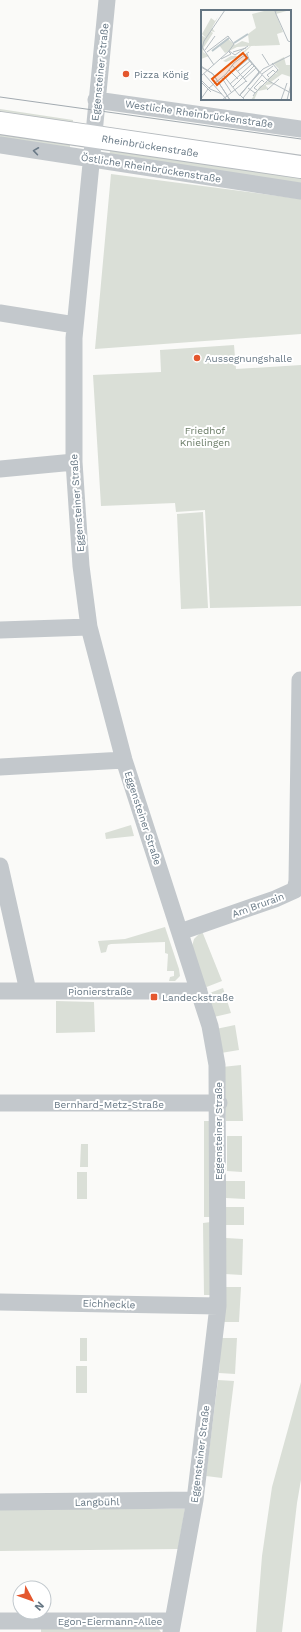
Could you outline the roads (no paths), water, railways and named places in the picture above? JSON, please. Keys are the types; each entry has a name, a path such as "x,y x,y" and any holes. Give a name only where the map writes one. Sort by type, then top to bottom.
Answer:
{"main road":[{"name":"Rheinbrückenstraße","path":"0,123 301,167"}],"street":[{"name":"Eggensteiner Straße","path":"107,0 75,325 74,462 82,566 89,627 124,760 210,1026 216,1057 219,1104 218,1306 195,1500 172,1627"},
{"name":"Westliche Rheinbrückenstraße","path":"96,100 301,130"},
{"name":"Östliche Rheinbrückenstraße","path":"0,145 301,191"},
{"path":"0,313 75,325"},
{"path":"0,469 74,462"},
{"path":"0,630 89,627"},
{"name":"Am Brurain","path":"180,932 276,899 295,890 297,881 300,680"},
{"path":"0,767 124,760"},
{"path":"0,866 28,990"},
{"name":"Pionierstraße","path":"0,991 199,991"},
{"name":"Bernhard-Metz-Straße","path":"0,1104 219,1104"},
{"name":"Eichheckle","path":"0,1302 218,1306"},
{"name":"Langbühl","path":"0,1502 82,1503 195,1500"},
{"name":"Egon-Eiermann-Allee","path":"0,1620 172,1627"}],"tram line":[{"path":"0,97 301,139"}],"place":[{"name":"Pizza König","path":"126,74"},
{"name":"Aussegnungshalle","path":"197,358"},
{"name":"Landeckstraße","path":"154,997"}],"park label":[{"name":"Friedhof Knielingen","path":"205,436"}]}
